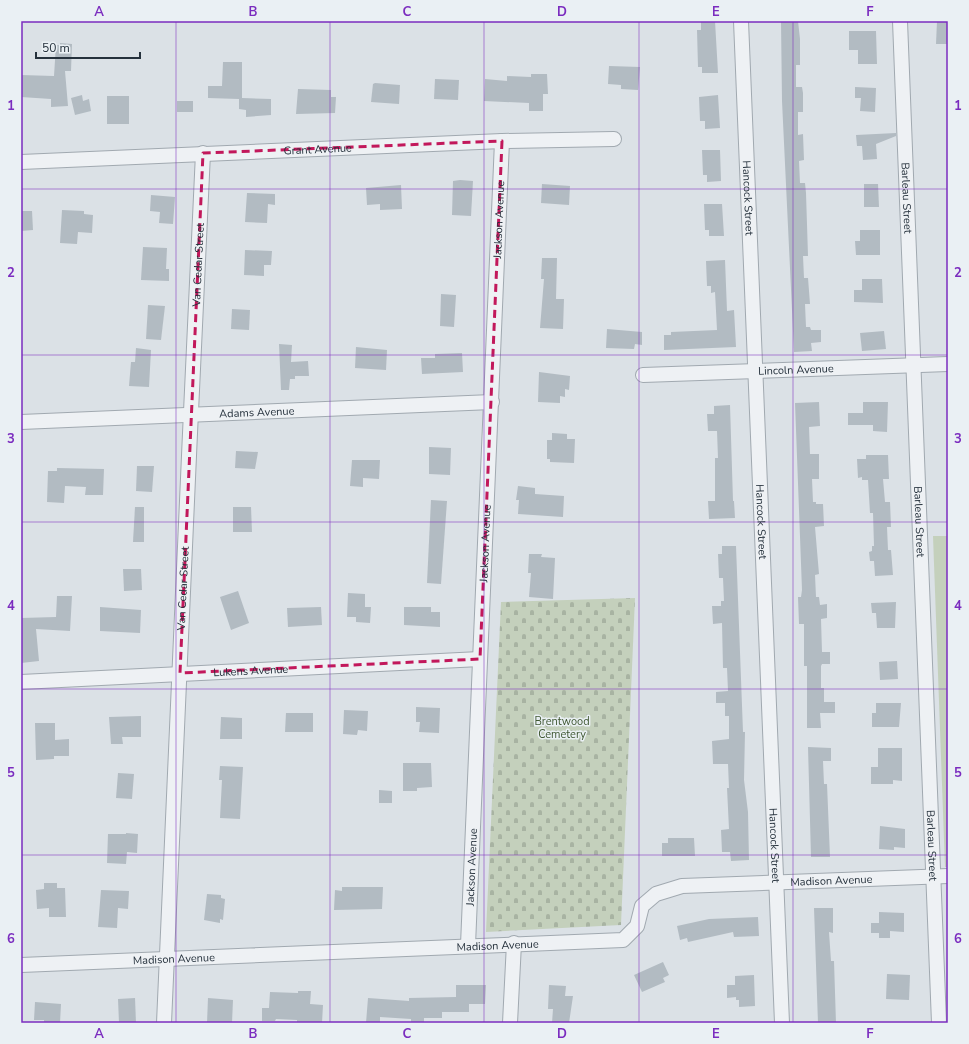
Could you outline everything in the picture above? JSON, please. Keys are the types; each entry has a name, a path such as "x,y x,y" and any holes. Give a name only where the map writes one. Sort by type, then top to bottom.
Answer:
{"street":[{"name":"Hancock Street","path":"742,21 782,1023"},
{"name":"Barleau Street","path":"900,21 939,1023"},
{"name":"Grant Avenue","path":"21,162 502,141 614,139"},
{"name":"Jackson Avenue","path":"468,945 502,141"},
{"name":"Van Cedar Street","path":"164,1023 170,856 180,673 203,153"},
{"name":"Lincoln Avenue","path":"643,375 948,364"},
{"name":"Adams Avenue","path":"21,422 492,402"},
{"name":"Lukens Avenue","path":"21,682 480,659"},
{"name":"Madison Avenue","path":"21,965 514,943 623,940 636,926 642,906 656,894 682,886 948,876"},
{"path":"510,1023 514,943"}],"highlighted area":[{"path":"502,141 480,659 180,673 203,153"}],"green space":[{"path":"933,536 948,536 948,867 945,867"},
{"name":"Brentwood Cemetery","path":"635,598 621,925 486,932 501,602"}],"building":[{"path":"701,21 715,21 718,73 702,73 702,67 698,67 697,30 701,30"},
{"path":"781,21 798,21 800,39 800,65 796,65 796,87 802,87 803,93 803,112 798,112 798,135 803,134 804,160 799,161 800,183 805,183 806,193 808,256 803,256 804,278 808,278 810,304 805,304 806,327 810,327 811,330 821,330 821,342 811,343 812,351 794,352 782,101"},
{"path":"937,21 948,21 948,44 936,44"},
{"path":"849,31 876,31 877,64 858,64 858,50 849,50"},
{"path":"60,43 72,44 71,71 65,71 68,106 51,107 51,99 21,97 21,75 54,76 56,45 60,45"},
{"path":"223,62 242,62 242,98 271,99 271,115 246,117 246,110 239,109 239,99 208,98 208,86 222,86"},
{"path":"609,66 640,67 638,90 621,89 621,85 608,84"},
{"path":"531,74 547,74 548,94 543,94 543,111 529,111 529,103 484,101 485,79 507,81 507,76 531,77"},
{"path":"435,79 459,80 458,100 434,99"},
{"path":"373,84 400,85 399,104 371,102"},
{"path":"855,87 876,88 875,112 860,111 861,98 855,98"},
{"path":"298,89 331,90 331,97 336,97 335,113 296,114"},
{"path":"82,95 83,101 89,99 91,111 75,115 71,98"},
{"path":"718,95 720,128 705,129 705,121 700,121 699,97"},
{"path":"107,96 129,96 129,124 107,124"},
{"path":"177,101 193,101 193,112 177,112"},
{"path":"896,133 896,136 876,144 877,159 863,160 862,146 857,146 856,135"},
{"path":"702,150 720,150 721,181 707,182 707,175 703,175"},
{"path":"453,181 473,181 471,216 452,215"},
{"path":"542,184 570,186 569,205 541,203"},
{"path":"864,184 878,184 879,207 864,207"},
{"path":"401,185 402,209 380,210 380,204 367,205 366,188"},
{"path":"247,193 275,194 275,205 268,204 267,223 245,222"},
{"path":"151,195 175,197 173,224 159,223 160,212 150,211"},
{"path":"704,204 722,204 724,236 709,236 709,230 705,230"},
{"path":"62,210 84,211 84,214 93,215 92,233 78,232 77,244 60,243"},
{"path":"21,211 32,211 33,230 21,231"},
{"path":"860,230 880,230 880,255 856,255 855,241 860,241"},
{"path":"143,247 167,248 166,269 169,269 169,281 141,280"},
{"path":"245,250 272,251 271,265 264,265 264,276 244,275"},
{"path":"542,258 557,258 556,299 564,299 563,329 540,328 544,279 541,279"},
{"path":"725,260 727,311 734,310 736,347 664,350 664,335 671,335 671,332 717,330 715,292 711,293 711,286 707,286 706,261"},
{"path":"862,279 882,279 883,303 854,302 854,290 862,290"},
{"path":"441,294 456,295 454,327 440,326"},
{"path":"148,305 165,306 161,340 146,339"},
{"path":"232,309 250,310 249,330 231,329"},
{"path":"607,329 642,332 642,345 635,344 634,349 606,348"},
{"path":"884,331 886,349 862,351 860,333"},
{"path":"279,344 292,345 291,362 308,361 309,376 295,376 295,379 290,379 289,390 281,390"},
{"path":"356,347 387,350 386,370 355,368"},
{"path":"136,348 151,350 149,387 129,386 131,362 135,362"},
{"path":"462,353 463,372 422,374 421,358 435,358 435,354"},
{"path":"539,372 570,376 569,390 565,389 565,397 560,396 560,403 538,402"},
{"path":"819,402 820,426 809,427 810,454 819,454 819,479 812,479 813,502 816,502 816,504 823,504 824,526 815,527 819,574 815,575 816,597 819,597 820,605 827,604 827,618 821,619 822,652 830,652 830,664 822,664 821,666 821,688 824,688 824,702 835,702 835,713 820,713 821,728 807,728 807,666 804,666 804,624 799,624 798,597 801,597 802,590 795,403"},
{"path":"863,402 888,402 887,432 873,431 873,425 848,425 848,413 863,413"},
{"path":"730,405 733,501 735,518 709,519 708,501 715,501 715,458 718,458 717,431 708,431 707,414 714,414 714,406"},
{"path":"552,433 567,434 567,439 575,439 574,463 550,462 550,459 547,459 547,440 552,440"},
{"path":"429,447 451,448 450,475 429,474"},
{"path":"236,451 258,452 255,469 235,468"},
{"path":"866,455 888,455 889,479 883,479 885,502 890,502 891,527 887,527 888,550 891,550 893,575 875,576 874,561 870,561 869,552 872,551 872,546 874,546 873,513 870,513 868,480 862,480 862,477 858,478 857,459 866,459"},
{"path":"352,460 380,460 379,479 363,478 363,487 350,486"},
{"path":"137,466 154,466 152,492 136,491"},
{"path":"57,468 104,469 103,495 85,495 86,487 65,486 64,503 47,502 48,471 57,471"},
{"path":"518,486 535,488 535,494 564,496 563,517 518,514 519,500 516,500"},
{"path":"431,500 447,501 441,584 427,583"},
{"path":"135,507 144,507 144,542 133,542"},
{"path":"233,507 251,507 252,532 233,532"},
{"path":"722,546 736,546 743,732 745,732 744,780 748,812 749,860 731,861 730,852 722,852 721,830 729,829 727,788 729,788 728,764 713,764 712,741 729,739 729,716 725,716 725,703 716,703 716,692 728,691 727,668 723,668 722,623 713,624 712,606 721,606 721,601 724,601 723,578 719,578 718,554 722,554"},
{"path":"529,554 542,554 541,557 555,558 553,599 529,597 531,573 528,573"},
{"path":"123,569 141,569 142,590 124,591"},
{"path":"238,591 249,623 231,630 220,597"},
{"path":"348,593 365,594 365,607 371,607 370,623 356,622 356,617 347,617"},
{"path":"57,596 72,596 70,631 36,629 39,661 21,663 21,618 56,617"},
{"path":"896,602 895,628 877,628 876,613 872,613 871,603"},
{"path":"100,607 141,610 140,633 100,631"},
{"path":"321,607 322,625 288,627 287,608"},
{"path":"404,607 431,607 431,612 440,612 440,627 404,625"},
{"path":"897,661 898,679 880,680 879,662"},
{"path":"876,703 901,703 899,727 872,727 872,713 876,713"},
{"path":"416,707 440,708 439,733 419,732 420,722 416,722"},
{"path":"344,710 368,711 367,731 358,730 357,735 343,734"},
{"path":"286,713 313,713 313,732 285,732"},
{"path":"141,716 141,737 122,737 123,744 111,744 109,717"},
{"path":"221,717 242,718 242,739 220,739"},
{"path":"35,723 55,723 55,740 69,739 69,756 54,756 54,759 36,760"},
{"path":"808,747 831,748 831,761 823,761 824,784 827,784 830,857 811,857"},
{"path":"878,748 902,748 902,781 893,780 893,784 871,784 871,767 878,767"},
{"path":"403,763 431,763 432,787 417,788 417,791 403,791"},
{"path":"220,766 243,767 240,819 220,818 222,780 219,780"},
{"path":"118,773 134,774 132,799 116,798"},
{"path":"379,790 392,791 392,803 379,803"},
{"path":"880,826 905,829 905,848 894,847 894,850 879,849"},
{"path":"108,834 138,834 137,853 127,852 126,864 107,863"},
{"path":"668,838 694,838 695,856 662,856 662,843 668,843"},
{"path":"44,883 57,883 57,888 65,888 66,917 49,917 49,908 37,909 36,890 44,889"},
{"path":"342,887 383,887 382,909 334,910 335,890 342,891"},
{"path":"101,890 129,891 128,909 118,908 117,928 98,927"},
{"path":"207,894 221,895 221,898 225,899 223,920 220,919 220,923 204,920"},
{"path":"814,908 833,908 833,933 829,932 831,961 834,961 836,1023 818,1023"},
{"path":"879,912 904,913 904,932 890,931 890,938 879,938 879,933 871,933 871,923 879,923"},
{"path":"758,917 759,936 734,937 733,932 688,942 687,938 680,940 677,926 709,919"},
{"path":"663,962 669,975 663,978 665,982 642,992 634,975"},
{"path":"887,974 910,975 909,1000 886,999"},
{"path":"754,975 755,1006 739,1007 739,1000 736,1000 736,997 727,998 727,985 735,985 735,976"},
{"path":"456,985 486,985 485,1004 469,1004 469,1012 442,1012 442,1018 424,1018 424,1023 411,1023 411,1019 380,1017 380,1023 366,1023 368,998 409,1001 409,998 456,997"},
{"path":"549,985 566,986 565,996 573,996 569,1023 552,1023 553,1009 548,1009"},
{"path":"298,991 311,991 310,1004 323,1005 322,1023 297,1023 297,1020 276,1019 275,1021 262,1021 262,1008 269,1008 270,992 298,993"},
{"path":"135,998 136,1023 119,1023 118,999"},
{"path":"208,998 233,1000 232,1023 207,1023"},
{"path":"35,1002 61,1004 60,1023 44,1023 44,1020 34,1020"}]}
